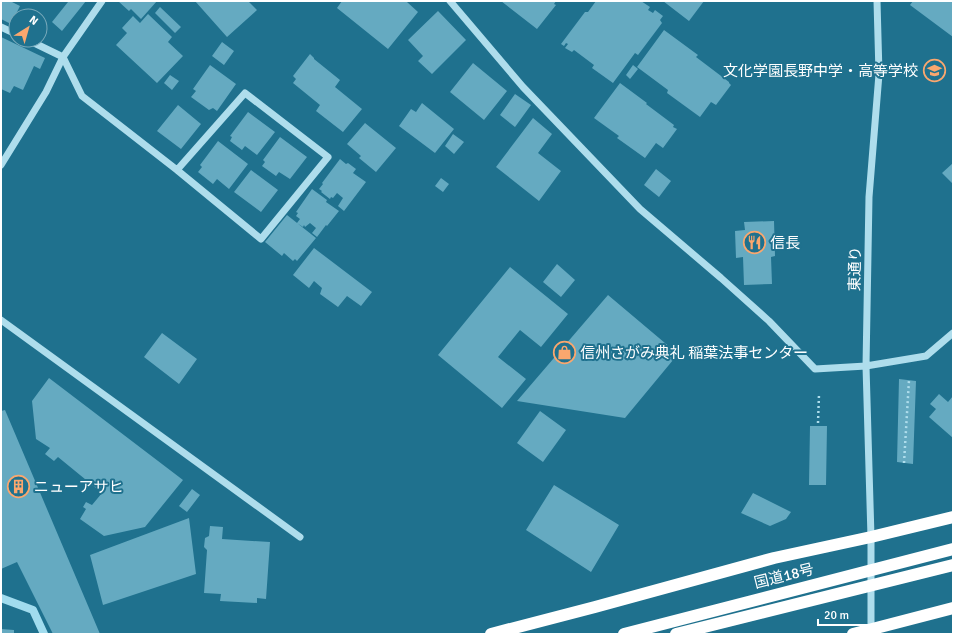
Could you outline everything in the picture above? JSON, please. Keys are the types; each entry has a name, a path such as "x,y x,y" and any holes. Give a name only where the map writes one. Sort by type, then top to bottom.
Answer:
{"highway":[{"path":"491,634 774,558 953,518"},
{"name":"国道18号","path":"624,634 953,549"},
{"name":"国道18号","path":"676,634 953,565"},
{"path":"853,634 871,632 953,608"}],"street":[{"path":"1,165 46,92 63,56 102,1"},
{"path":"450,1 523,87 640,209 769,321 815,369 866,366 926,356 953,333"},
{"name":"東通り","path":"871,632 871,537 866,366 869,198 879,74 877,1"},
{"path":"46,48 63,56 82,96 178,170 261,239 328,157 245,93 178,170"},
{"path":"1,320 300,537"}],"path":[{"path":"904,463 909,380"},
{"path":"818,423 819,394"}],"building":[{"path":"1,1 10,1 20,6 19,8 8,8 8,22 1,19"},
{"path":"66,1 86,1 62,31 52,22 68,2"},
{"path":"118,1 157,1 141,19 131,9 129,11"},
{"path":"195,1 248,1 257,10 227,37"},
{"path":"342,1 407,1 418,12 388,49 337,8"},
{"path":"501,1 556,1 554,4 556,5 537,29"},
{"path":"596,1 641,1 650,7 648,10 653,13 655,10 663,16 660,20 662,23 638,55 635,53 613,83 592,68 594,65 574,50 572,52 565,48 568,44 566,43 564,46 561,44 585,12 588,12"},
{"path":"663,1 704,1 689,21"},
{"path":"913,1 953,1 953,37 910,5"},
{"path":"160,7 181,27 175,33 155,13"},
{"path":"438,11 466,40 432,74 418,61 423,56 408,40"},
{"path":"148,14 172,37 168,42 183,56 157,83 116,45 127,33 122,28 133,16 140,23"},
{"path":"664,30 698,55 696,57 731,85 716,105 711,102 700,117 667,93 668,90 637,67"},
{"path":"1,37 8,40 8,48 24,48 45,58 40,69 34,66 23,90 14,86 10,93 1,89"},
{"path":"222,42 234,51 224,65 212,56"},
{"path":"310,54 340,80 335,87 362,109 343,132 316,111 320,105 293,83 296,79 293,76"},
{"path":"473,63 507,91 484,120 450,92"},
{"path":"210,65 236,84 217,111 213,108 209,110 191,97 196,91 193,89"},
{"path":"633,65 638,69 630,79 626,75"},
{"path":"170,75 179,81 172,90 164,83"},
{"path":"620,83 647,103 646,104 674,125 673,127 677,129 663,148 656,143 645,158 617,138 619,136 594,118"},
{"path":"515,94 531,105 515,127 500,115"},
{"path":"422,103 454,129 435,153 399,126 411,109 416,112"},
{"path":"178,105 201,124 181,149 157,131"},
{"path":"248,112 275,132 257,155 245,146 242,150 230,141 232,137 230,136"},
{"path":"533,118 552,134 538,153 561,171 539,201 496,167"},
{"path":"365,123 396,148 376,172 359,158 361,156 347,144"},
{"path":"453,134 464,142 454,154 445,146"},
{"path":"280,137 307,157 290,179 279,172 276,176 262,166 265,162 263,160"},
{"path":"218,141 248,164 229,189 217,179 213,184 198,172 202,167 200,165"},
{"path":"340,159 356,169 353,173 366,182 344,211 338,206 343,198 337,193 330,199 319,189"},
{"path":"953,163 953,184 942,173"},
{"path":"656,169 671,181 659,197 644,185"},
{"path":"251,170 278,190 261,212 234,192"},
{"path":"441,178 449,184 443,192 435,186"},
{"path":"312,189 327,200 326,202 339,211 317,237 312,233 316,228 310,223 305,227 304,225 303,227 297,223 300,219 296,216 298,213 296,212"},
{"path":"287,215 316,238 297,261 295,259 293,261 284,253 282,256 265,242"},
{"name":"信長","path":"774,221 775,256 771,257 772,284 744,285 743,257 736,258 735,231 745,230 744,222"},
{"path":"314,248 372,292 361,306 347,296 338,307 320,294 322,288 314,281 309,288 293,275"},
{"path":"557,264 575,280 561,297 543,282"},
{"path":"510,267 568,314 541,347 520,330 498,357 526,379 502,408 438,355"},
{"path":"608,295 678,354 625,418 517,401"},
{"path":"162,333 197,359 179,384 144,357"},
{"path":"49,378 183,480 145,527 104,536 80,519 86,509 83,507 86,502 92,505 102,493 58,457 54,461 45,454 50,448 36,439 32,401"},
{"path":"899,379 916,381 913,464 897,462"},
{"path":"939,394 948,402 953,396 953,438 929,417 936,409 930,404"},
{"name":"ニューアサヒ","path":"5,410 100,634 53,634 17,562 1,569 1,411"},
{"path":"540,411 566,430 543,462 517,443"},
{"path":"810,426 827,426 826,485 809,485"},
{"path":"554,485 619,525 591,572 526,530"},
{"path":"192,489 200,495 187,512 179,506"},
{"path":"753,493 791,512 786,519 770,526 741,513"},
{"path":"189,518 196,574 103,605 90,555"},
{"path":"210,526 223,527 222,539 270,542 266,599 257,598 257,603 220,601 221,594 204,593 207,550 204,547 205,538 209,536"},
{"path":"1,629 14,630 14,634 1,634"}],"waterway":[{"path":"1,598 33,610 44,634"}],"place":[{"name":"文化学園長野中学・高等学校","path":"934,71"},
{"name":"信長","path":"755,243"},
{"name":"信州さがみ典礼 稲葉法事センター","path":"564,353"},
{"name":"ニューアサヒ","path":"19,487"}]}
